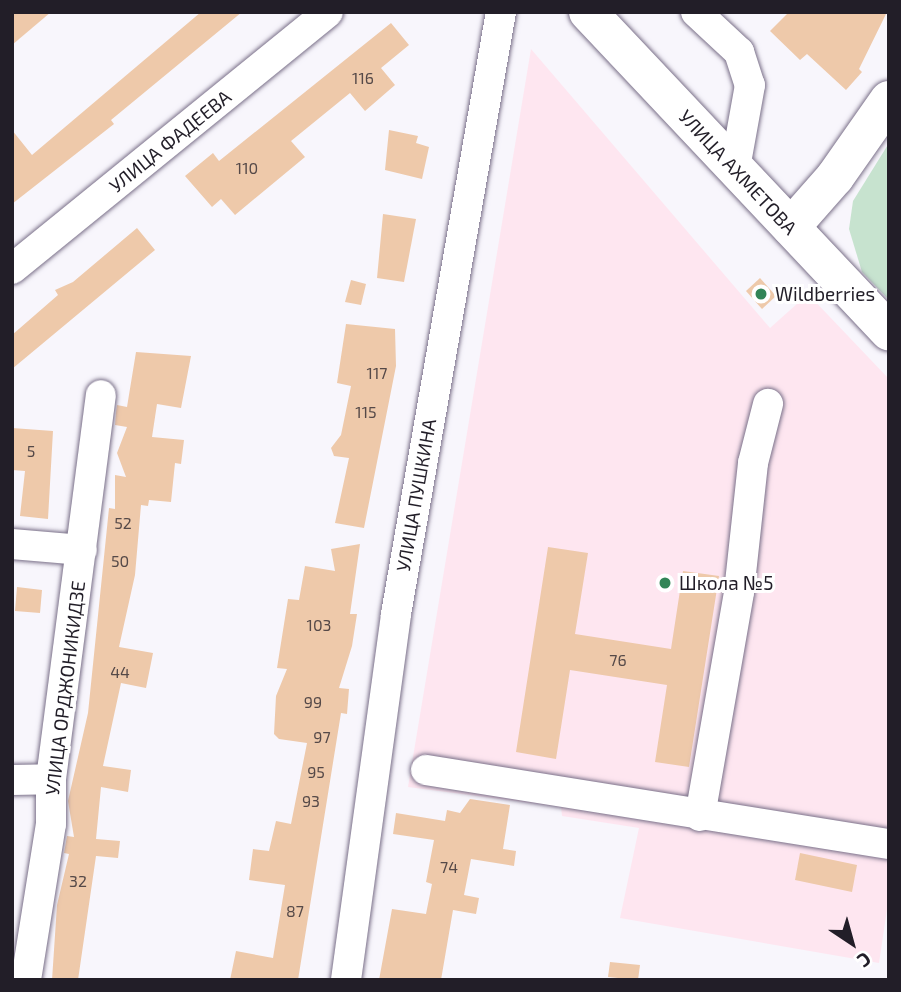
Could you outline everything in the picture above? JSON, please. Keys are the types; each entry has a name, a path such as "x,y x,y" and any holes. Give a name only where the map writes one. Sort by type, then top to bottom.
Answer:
{"main road":[{"name":"УЛИЦА АХМЕТОВА","path":"588,12 889,331"},
{"path":"791,227 835,177 889,100"}],"street":[{"name":"УЛИЦА ФАДЕЕВА","path":"12,269 328,12"},
{"name":"УЛИЦА ПУШКИНА","path":"346,980 396,614 501,12"},
{"path":"696,12 739,52 750,85 735,168"},
{"name":"УЛИЦА ОРДЖОНИКИДЗЕ","path":"26,980 51,824 51,779 101,395"},
{"path":"700,816 739,592 753,463 768,404"},
{"path":"12,544 82,550"},
{"path":"426,770 700,816 889,844"},
{"path":"12,780 51,779"}],"shaded area":[{"name":"Школа №5","path":"531,49 770,328 808,294 889,379 889,896 879,963 620,918 639,828 562,816 561,807 408,787"}],"green space":[{"path":"889,143 889,300 862,272 849,229 853,201"}],"building":[{"path":"12,12 51,12 12,45"},
{"path":"201,12 242,12 111,120 114,124 12,204 12,130 32,155"},
{"path":"789,12 887,12 859,69 862,72 846,90 807,54 800,60 770,31"},
{"path":"391,23 409,45 381,68 395,85 365,111 350,93 291,141 305,157 235,215 221,199 212,207 185,176 213,153 219,161"},
{"path":"389,130 418,136 416,143 429,147 422,179 385,170"},
{"path":"383,214 416,219 404,282 377,278"},
{"path":"137,228 155,250 12,369 12,335 58,295 55,290 73,282"},
{"name":"Wildberries","path":"760,278 776,296 762,309 746,291"},
{"path":"351,280 366,284 361,305 345,302"},
{"path":"346,324 395,329 396,366 364,528 335,523 349,458 334,456 331,448 341,435 351,386 337,383"},
{"path":"136,352 191,356 181,408 157,404 152,437 184,440 181,464 175,463 171,502 149,500 148,506 141,505 135,575 119,647 153,653 146,688 121,683 103,766 131,770 128,792 101,787 96,839 120,841 118,858 96,856 78,980 52,980 57,905 69,854 64,853 67,836 74,837 68,801 88,713 109,508 115,509 115,475 126,477 117,453 127,427 115,425 116,412 117,405 127,407"},
{"path":"12,428 53,431 48,519 20,516 25,471 12,470"},
{"path":"360,544 350,614 357,614 352,646 339,688 349,689 347,714 341,713 298,980 230,980 236,951 273,958 285,885 249,880 253,849 269,851 276,821 291,824 307,743 279,739 274,734 276,696 287,669 277,668 288,599 299,600 305,566 335,571 331,549"},
{"path":"548,547 588,553 575,634 671,649 683,571 719,576 689,767 655,762 667,685 570,670 556,759 516,752"},
{"path":"17,587 42,590 40,613 15,611"},
{"path":"470,799 510,805 503,849 516,851 514,866 471,859 464,895 479,898 476,914 453,910 441,980 379,980 392,909 426,914 432,884 426,882 434,840 393,834 396,813 445,821 447,810 460,813"},
{"path":"800,853 857,865 852,892 795,880"},
{"path":"610,962 640,965 638,980 608,977"}],"place":[{"name":"Wildberries","path":"761,294"},
{"name":"Школа №5","path":"665,583"}]}
